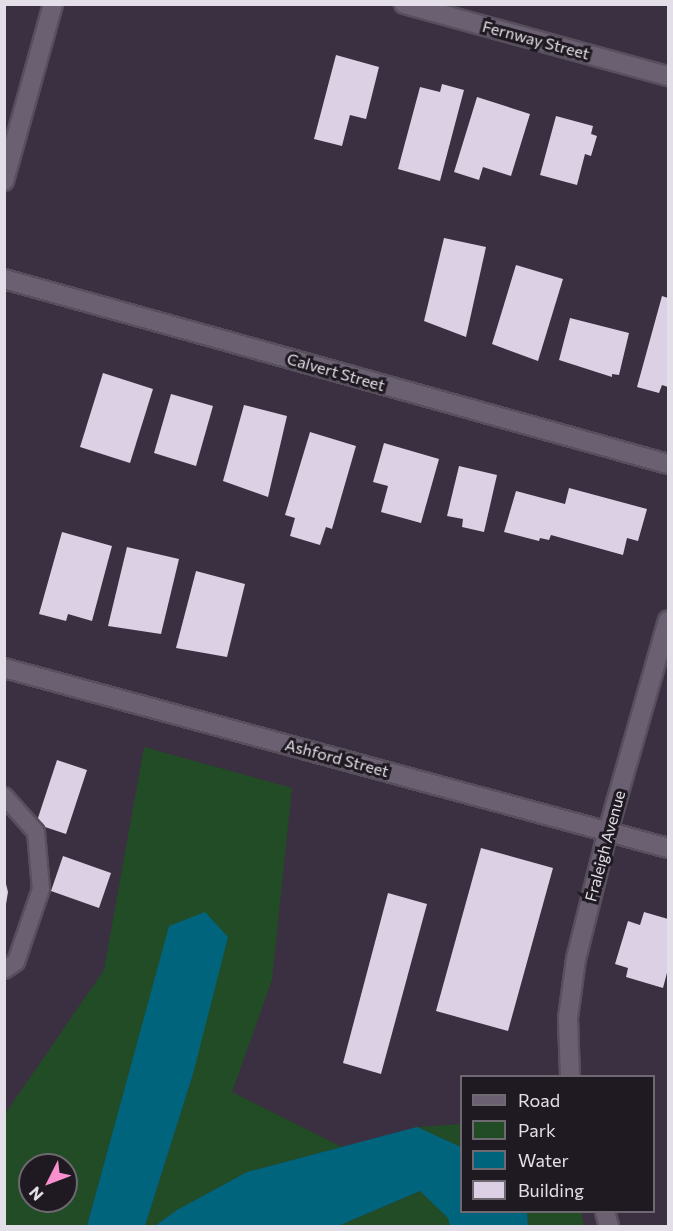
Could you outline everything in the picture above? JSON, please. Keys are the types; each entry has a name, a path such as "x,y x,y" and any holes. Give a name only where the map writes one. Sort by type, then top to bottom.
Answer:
{"street":[{"path":"4,182 53,4"},
{"name":"Fernway Street","path":"404,4 669,76"},
{"name":"Calvert Street","path":"4,279 669,464"},
{"name":"Fraleigh Avenue","path":"570,1075 568,1018 576,958 608,831 669,620"},
{"name":"Ashford Street","path":"4,668 669,848"}],"lane":[{"path":"4,796 36,832 41,889 16,962 4,970"}],"green space":[{"path":"144,747 292,788 272,980 232,1092 342,1147 247,1172 177,1210 155,1226 145,1226 193,1074 169,927 87,1226 5,1226 5,1114 104,970"},
{"path":"460,1124 460,1147 417,1127"},
{"path":"420,1191 449,1218 450,1226 338,1226"},
{"path":"527,1213 581,1213 584,1226 528,1226"}],"water":[{"path":"205,912 228,937 193,1074 145,1226 87,1226 169,926"},
{"path":"417,1127 460,1147 460,1213 527,1213 528,1226 450,1226 448,1218 420,1191 338,1226 155,1226 177,1210 247,1172"}],"building":[{"path":"336,55 379,67 366,119 350,115 342,146 314,139"},
{"path":"442,84 464,90 440,181 398,169 420,87 440,92"},
{"path":"477,97 530,114 511,176 483,167 479,180 454,172"},
{"path":"556,116 593,126 591,134 597,136 591,156 585,154 577,185 540,175"},
{"path":"444,238 486,247 466,337 424,321"},
{"path":"516,265 563,279 538,361 492,344"},
{"path":"662,296 668,298 668,387 662,385 659,393 637,387"},
{"path":"570,318 629,333 619,375 612,374 612,377 559,360"},
{"path":"103,373 153,389 130,463 80,447"},
{"path":"171,394 213,406 196,466 154,453"},
{"path":"244,405 287,416 268,497 223,481"},
{"path":"310,432 356,446 332,529 326,527 320,545 290,536 295,518 285,515"},
{"path":"384,443 439,459 421,523 381,512 388,486 373,482"},
{"path":"459,466 497,475 484,532 462,527 463,519 447,516"},
{"path":"569,488 647,509 638,541 627,538 623,555 551,535 549,540 540,538 539,541 504,532 516,491 565,504"},
{"path":"62,532 112,546 92,621 68,614 66,621 39,614"},
{"path":"127,547 179,559 161,634 108,626"},
{"path":"196,571 245,584 227,657 176,648"},
{"path":"57,760 87,770 66,834 36,824"},
{"path":"481,848 553,868 508,1031 436,1011"},
{"path":"63,856 111,873 99,908 51,891"},
{"path":"4,880 8,892 5,910"},
{"path":"388,893 427,904 381,1074 343,1063"},
{"path":"644,912 668,919 668,969 663,988 626,977 628,968 615,964 628,921 640,925"}]}
